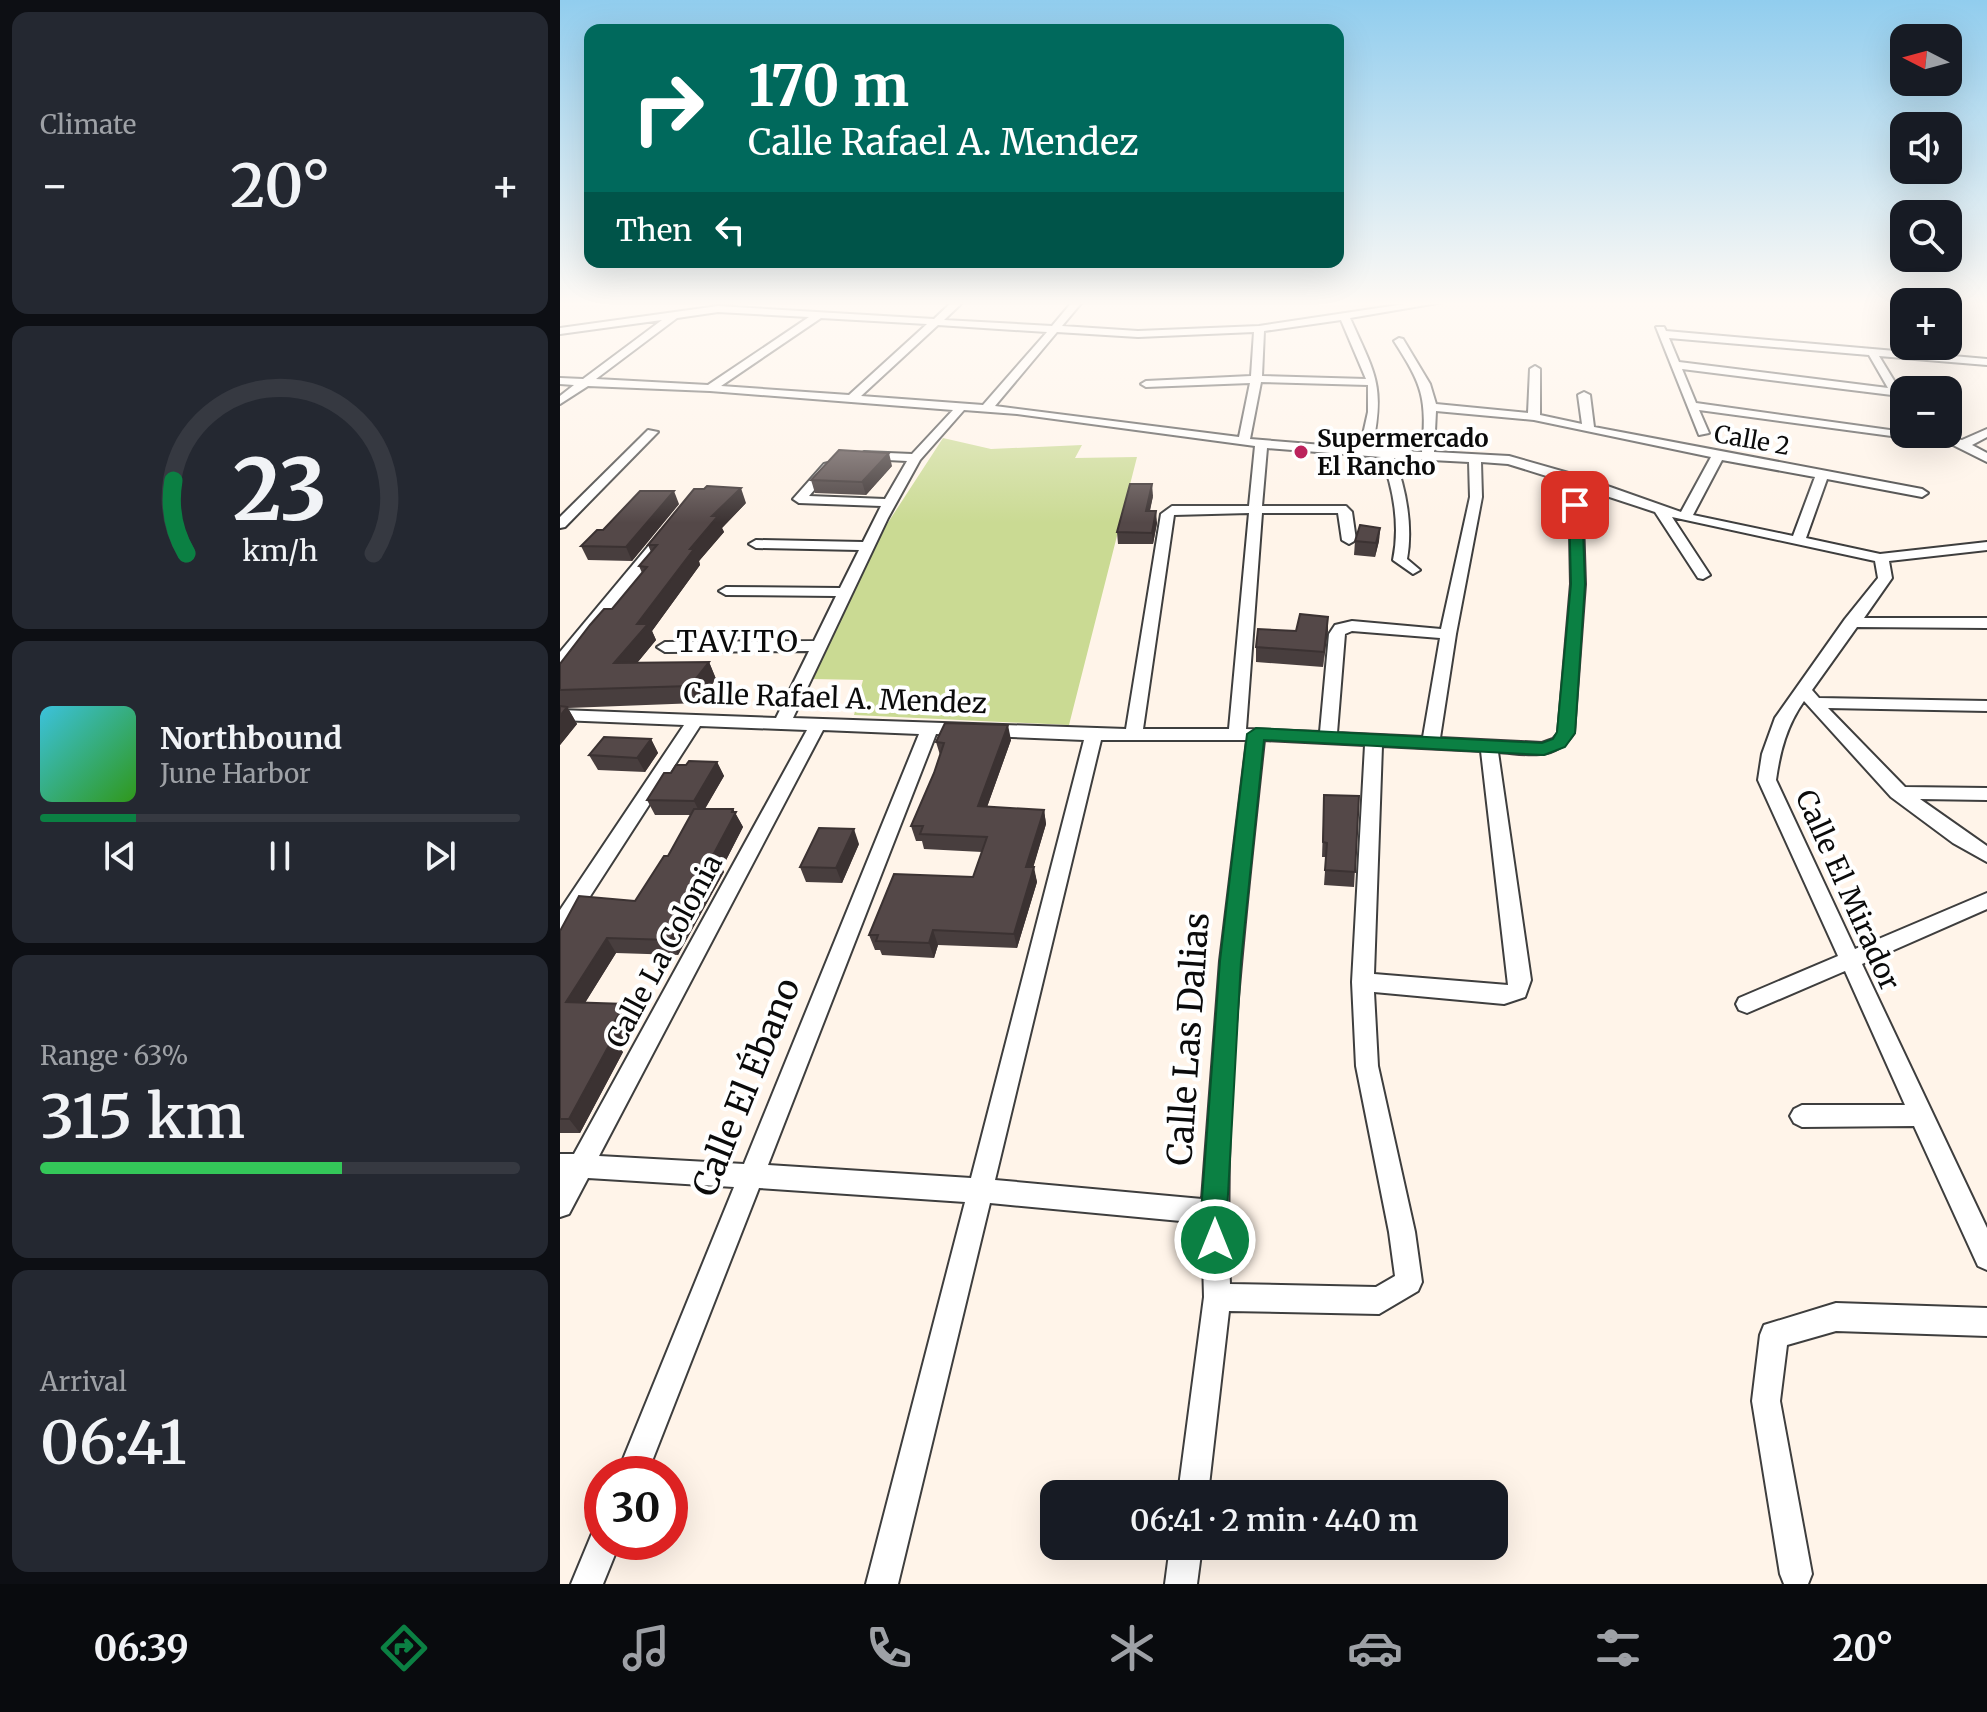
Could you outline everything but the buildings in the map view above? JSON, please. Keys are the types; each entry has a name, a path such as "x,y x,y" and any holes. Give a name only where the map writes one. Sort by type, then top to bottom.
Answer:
{"street":[{"path":"560,401 596,375"},
{"path":"710,388 729,375"},
{"path":"851,399 877,375"},
{"path":"987,408 1015,375"},
{"path":"1244,441 1256,375"},
{"path":"1365,454 1374,412 1370,375"},
{"path":"1421,375 1429,387 1432,407 1428,456"},
{"path":"1534,417 1535,375"},
{"path":"1679,375 1703,433"},
{"path":"1756,375 1890,391"},
{"path":"1146,384 1256,379 1373,382"},
{"path":"560,381 710,388 987,408 1365,454 1509,460 1685,517 1880,558 1987,546"},
{"path":"1584,395 1589,430"},
{"path":"782,723 867,546 915,458 962,406"},
{"path":"1692,406 1890,432"},
{"name":"Calle 2","path":"1432,407 1534,417 1718,456 1922,493"},
{"path":"560,524 652,432"},
{"path":"1964,444 1987,433"},
{"name":"Calle Las Dalias","path":"1195,1480 1217,1297 1214,1212 1247,734 1261,443"},
{"path":"1964,444 1987,458"},
{"path":"839,455 799,499 890,503"},
{"path":"857,455 915,458"},
{"path":"1387,456 1399,486 1400,522 1405,535 1400,560 1413,570"},
{"path":"1685,517 1718,456"},
{"path":"1431,742 1448,634 1476,497 1475,457"},
{"path":"1798,542 1822,475"},
{"name":"Calle Rafael A. Mendez","path":"560,715 1094,735 1247,734 1374,738 1544,749 1559,743 1566,733 1578,584 1575,479"},
{"path":"1134,734 1168,514 1183,507 1341,509 1345,512 1349,540"},
{"path":"1660,509 1703,575"},
{"path":"560,662 681,516"},
{"path":"756,544 867,546"},
{"name":"Calle El Mirador","path":"1880,558 1885,568 1885,578 1850,622 1809,696 1783,718 1771,754 1767,780 1987,1257"},
{"path":"726,591 845,592"},
{"path":"1850,622 1987,623"},
{"path":"1328,737 1340,628 1352,626 1448,634"},
{"path":"665,647 819,646"},
{"path":"1809,696 1987,706"},
{"path":"1809,696 1897,793 1955,836 1987,855"},
{"path":"560,926 696,719"},
{"name":"Calle La Colonia","path":"560,1205 570,1165 818,724"},
{"name":"Calle El Ébano","path":"639,1456 930,728"},
{"path":"882,1584 1094,735"},
{"path":"1217,1297 1379,1301 1409,1282 1402,1232 1367,1066 1363,982 1374,738"},
{"path":"1363,982 1504,995 1517,991 1520,980 1489,747"},
{"path":"1897,793 1987,794"},
{"path":"1747,1004 1987,901"},
{"path":"1802,1116 1921,1115"},
{"path":"570,1165 753,1174 1084,1198 1214,1212"},
{"path":"1796,1574 1766,1401 1774,1335 1836,1317 1987,1322"},
{"path":"587,1584 597,1560"},
{"path":"1181,1584 1184,1560"}],"green space":[{"path":"943,438 991,449 1082,445 1075,458 1137,457 1069,725 854,715 863,680 813,679 874,544"}],"place":[{"name":"Supermercado El Rancho","path":"1301,452"}],"district":[{"name":"TAVITO","path":"738,641"}],"route":[{"path":"1215,1240 1214,1212 1230,961 1256,734 1544,749 1559,743 1566,733 1578,584 1575,505"}]}
